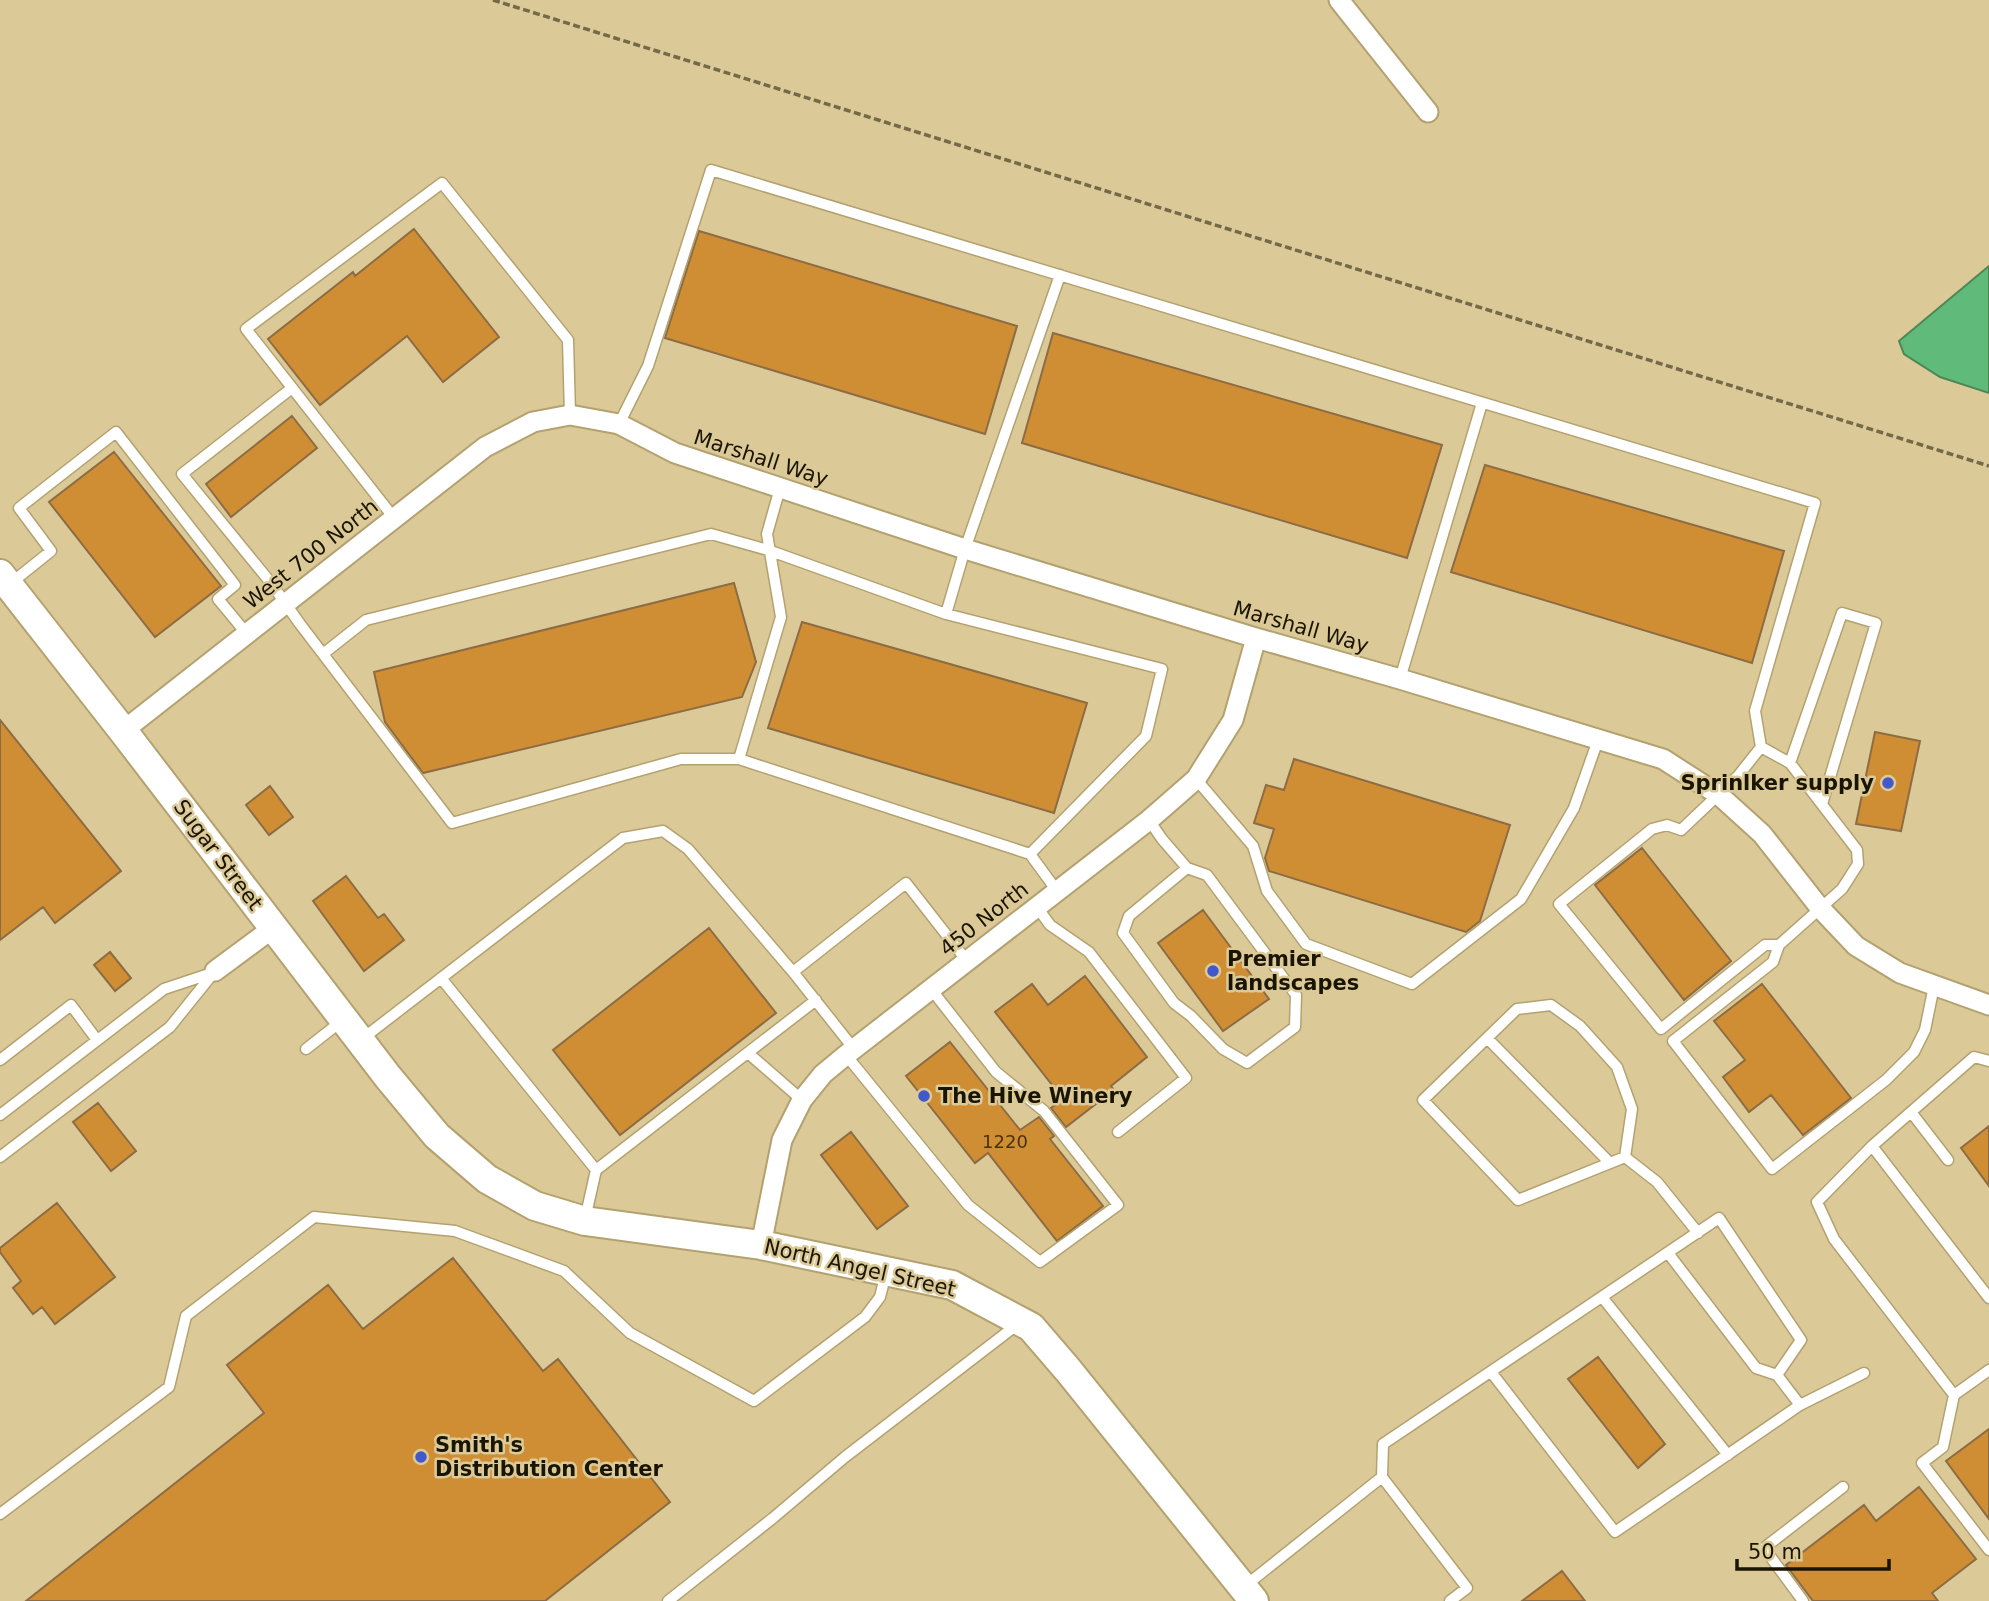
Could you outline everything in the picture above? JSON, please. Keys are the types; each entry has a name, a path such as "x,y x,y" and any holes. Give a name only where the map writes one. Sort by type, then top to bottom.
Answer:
{"street":[{"path":"1339,0 1428,112"},
{"name":"Marshall Way","path":"533,422 570,415 619,425 675,453 965,549 1663,760 1719,795 1762,834 1820,908 1856,946 1900,973 1989,1004"},
{"name":"West 700 North","path":"123,731 485,447 533,422"},
{"name":"Sugar Street","path":"3,584 123,731 351,1030 437,1136"},
{"name":"450 North","path":"761,1245 782,1140 802,1100 823,1074 1149,820 1196,779 1233,720 1256,638"},
{"path":"215,971 273,928"},
{"name":"North Angel Street","path":"437,1136 487,1179 534,1206 585,1221 761,1245 952,1285 1031,1327 1249,1594"}],"lane":[{"path":"619,425 648,366 710,170 1815,503 1755,711 1760,747 1738,776 1681,830 1667,825 1653,829 1559,904 1661,1028 1765,945 1779,945"},
{"path":"394,518 246,329 442,183 568,340 570,415"},
{"path":"946,614 965,549 1060,275"},
{"path":"292,388 182,474 286,603 452,823 681,760 739,759 1030,854 1057,891"},
{"path":"1400,680 1482,403"},
{"path":"3,584 51,551 19,508 116,432 235,585 218,599 247,634"},
{"path":"739,759 781,617 767,534 780,488"},
{"path":"323,654 366,620 710,534 768,550 946,614 1161,669 1146,736 1030,854"},
{"path":"1790,763 1842,612 1876,623 1822,804"},
{"path":"1196,779 1253,846 1267,891 1306,944 1412,984 1521,899 1574,808 1598,740"},
{"path":"1760,747 1790,763 1857,850 1858,864 1842,890 1779,945 1773,962 1673,1041 1772,1169 1886,1080 1914,1052 1925,1030 1934,986"},
{"path":"1149,820 1187,868 1207,875 1296,995 1294,1027 1247,1063 1223,1049 1191,1016 1174,1003 1123,933 1129,916 1187,868"},
{"path":"306,1049 351,1030 441,978 623,838 663,831 688,849 816,1000 850,1052 968,1205 1040,1262 1118,1205 1044,1111 996,1072 931,989"},
{"path":"793,972 906,883 967,961"},
{"path":"1037,907 1049,925 1088,952 1186,1079 1118,1132"},
{"path":"0,1115 164,989 215,971"},
{"path":"0,1157 170,1027 215,971"},
{"path":"441,978 596,1170"},
{"path":"585,1221 596,1170 816,1000"},
{"path":"0,1060 71,1005 97,1040"},
{"path":"1551,1005 1580,1026 1617,1068 1632,1109 1625,1157 1518,1200 1423,1100 1517,1009 1551,1005"},
{"path":"1487,1038 1610,1163"},
{"path":"748,1053 802,1100"},
{"path":"1954,1395 1833,1238 1817,1202 1872,1146 1974,1057 1989,1061"},
{"path":"1911,1112 1948,1160"},
{"path":"1872,1146 1989,1298"},
{"path":"1625,1157 1657,1182 1698,1233"},
{"path":"0,1514 169,1387 186,1316 314,1217 455,1231 564,1271 630,1333 754,1401 865,1317 880,1297 887,1270"},
{"path":"1450,1601 1467,1588 1382,1477 1383,1444 1719,1219 1801,1340 1777,1375"},
{"path":"1668,1253 1756,1368 1777,1375 1800,1405"},
{"path":"1602,1297 1728,1455"},
{"path":"668,1601 845,1457 1021,1322"},
{"path":"1989,1370 1954,1395 1943,1447 1922,1463 1989,1550"},
{"path":"1491,1371 1615,1532 1800,1405 1864,1373"},
{"path":"1249,1594 1382,1477"},
{"path":"1803,1601 1764,1548 1843,1487"}],"path":[{"path":"493,0 1989,466"}],"shaded area":[{"path":"1989,266 1989,393 1940,377 1904,354 1899,341"}],"building":[{"path":"414,229 499,337 443,382 407,336 320,405 268,339 353,272 355,276"},
{"path":"699,231 1017,326 985,434 665,338"},
{"path":"1053,333 1442,445 1407,558 1022,443"},
{"path":"292,416 317,448 231,517 206,484"},
{"path":"114,452 221,586 155,637 49,502"},
{"path":"1485,465 1784,551 1752,663 1451,572"},
{"path":"734,583 756,662 742,697 423,773 385,722 374,672"},
{"path":"802,622 1087,703 1054,813 768,728"},
{"path":"0,720 121,871 55,923 43,907 0,940"},
{"name":"Sprinlker supply","path":"1875,732 1920,741 1901,831 1856,824"},
{"path":"1294,759 1510,825 1480,921 1466,932 1269,871 1265,858 1274,829 1254,823 1266,785 1284,790"},
{"path":"270,786 293,817 269,835 246,805"},
{"path":"1642,848 1731,961 1684,1000 1595,885"},
{"path":"346,876 378,918 384,914 404,940 364,971 313,901"},
{"name":"Premier landscapes","path":"1203,910 1269,999 1223,1031 1158,943"},
{"path":"709,928 776,1013 620,1135 553,1050"},
{"path":"110,952 131,978 115,991 94,965"},
{"path":"1085,976 1147,1057 1111,1086 1114,1090 1066,1127 1051,1108 1063,1099 995,1012 1032,984 1048,1005"},
{"path":"1762,984 1851,1098 1803,1135 1771,1095 1749,1112 1723,1077 1745,1060 1714,1021"},
{"path":"950,1042 1020,1130 1039,1117 1054,1136 1050,1139 1103,1206 1057,1241 988,1153 975,1163 906,1076"},
{"path":"98,1103 136,1151 111,1171 73,1122"},
{"path":"1989,1126 1989,1186 1961,1148"},
{"path":"851,1132 908,1206 877,1229 821,1155"},
{"path":"57,1203 115,1277 55,1324 42,1307 33,1314 13,1288 21,1281 0,1252 0,1248"},
{"name":"Smith's Distribution Center","path":"453,1258 543,1371 558,1359 670,1502 545,1601 26,1601 264,1413 227,1365 328,1285 363,1329"},
{"path":"1598,1357 1665,1444 1638,1468 1568,1379"},
{"path":"1989,1429 1989,1519 1946,1461"},
{"path":"1919,1487 1976,1559 1932,1593 1938,1601 1813,1601 1786,1565 1864,1505 1876,1521"},
{"path":"1562,1571 1585,1601 1522,1601"}],"place":[{"name":"Sprinlker supply","path":"1888,783"},
{"name":"Premier landscapes","path":"1213,971"},
{"name":"The Hive Winery","path":"924,1096"},
{"name":"Smith's Distribution Center","path":"421,1457"}]}
